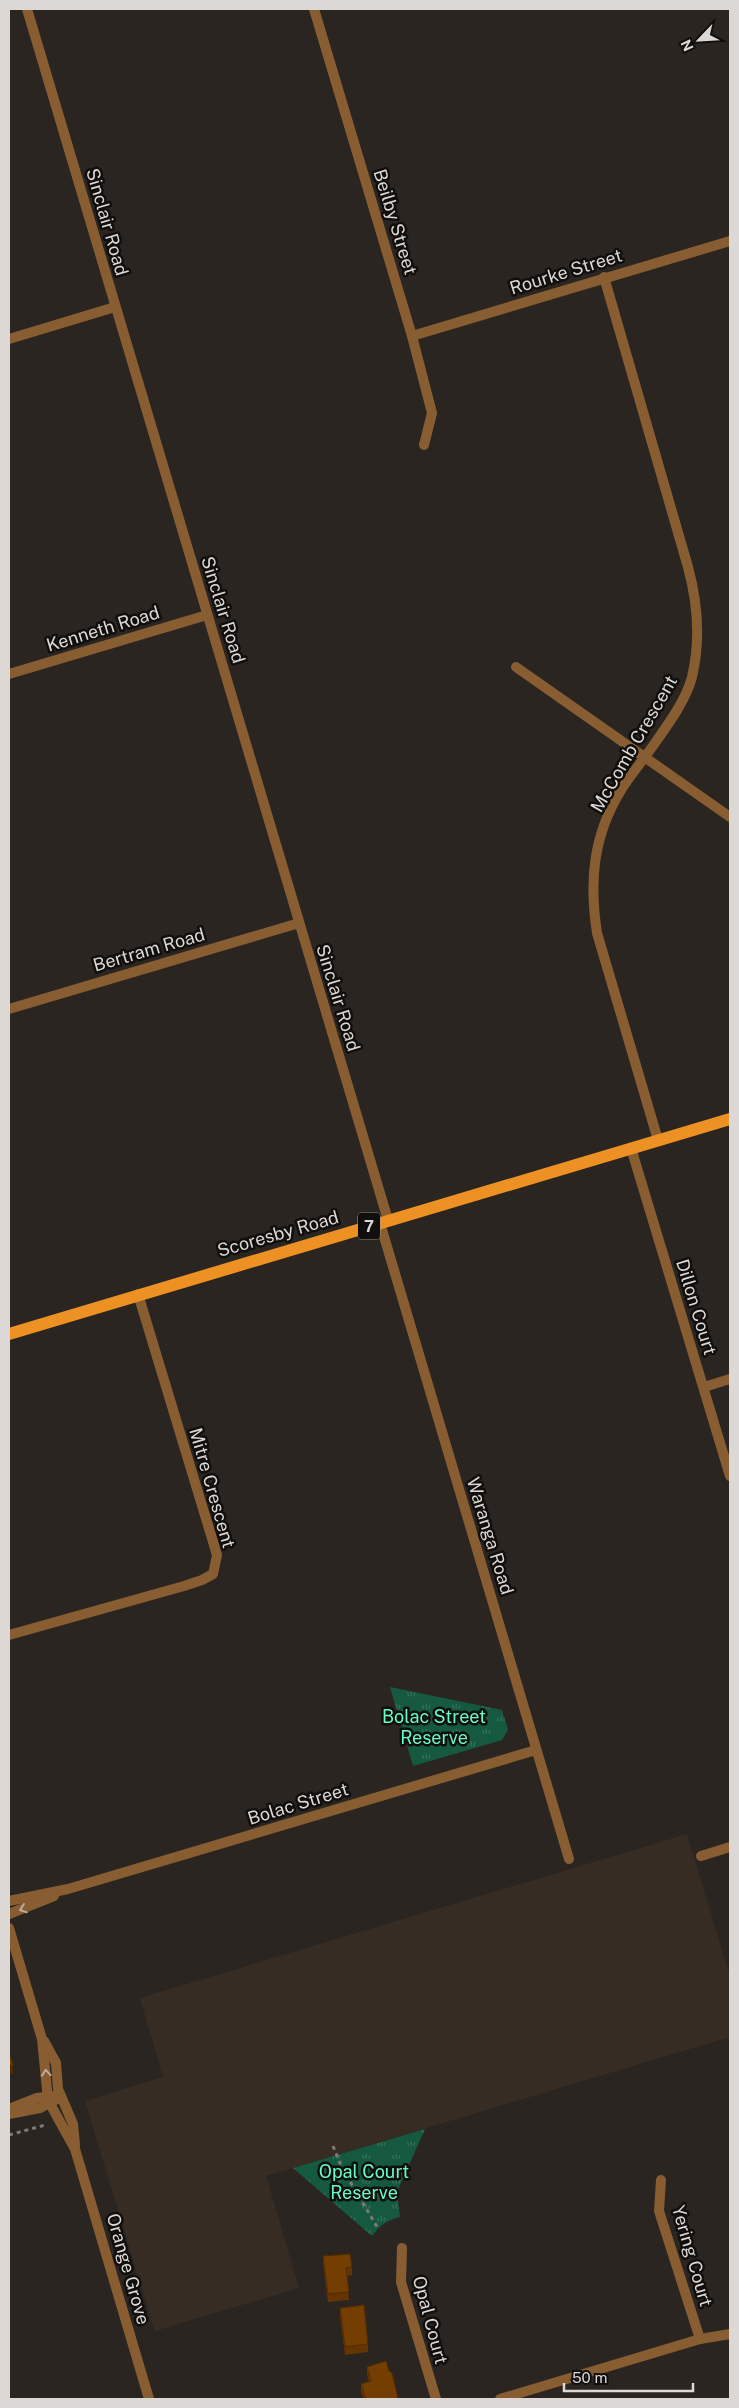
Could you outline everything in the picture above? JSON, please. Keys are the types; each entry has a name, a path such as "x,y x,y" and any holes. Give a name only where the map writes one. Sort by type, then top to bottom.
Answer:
{"main road":[{"name":"Scoresby Road","path":"9,1334 730,1119"}],"street":[{"name":"Sinclair Road","path":"27,9 299,923 384,1221"},
{"name":"Beilby Street","path":"314,9 412,336 432,413 424,445"},
{"name":"Rourke Street","path":"412,336 604,277 730,241"},
{"name":"McComb Crescent","path":"604,277 688,567 696,596 699,620 692,678 678,708 621,790 607,819 594,865 592,898 597,933 658,1140"},
{"path":"9,339 115,307"},
{"name":"Kenneth Road","path":"9,674 207,615"},
{"path":"516,666 730,817"},
{"name":"Bertram Road","path":"9,1009 299,923"},
{"name":"Dillon Court","path":"630,1148 730,1476"},
{"name":"Waranga Road","path":"384,1221 569,1859"},
{"name":"Mitre Crescent","path":"9,1634 184,1586 213,1574 217,1555 138,1294"},
{"path":"704,1387 730,1379"},
{"name":"Bolac Street","path":"9,1901 68,1889 536,1750"},
{"path":"700,1856 730,1847"},
{"name":"Bolac Street","path":"9,1914 68,1889"},
{"name":"Orange Grove","path":"9,1928 42,2038 48,2100 75,2149"},
{"name":"Orange Grove","path":"42,2038 56,2063 60,2096 73,2124 75,2149 149,2399"},
{"path":"9,2109 60,2096"},
{"path":"9,2114 40,2108 48,2100"},
{"name":"Yering Court","path":"661,2180 659,2211 700,2340"},
{"name":"Opal Court","path":"402,2248 401,2282 436,2399"},
{"path":"500,2399 700,2340 730,2334"}],"path":[{"path":"9,2136 45,2125"},
{"path":"333,2146 342,2168 379,2230"}],"shaded area":[{"path":"687,1834 730,1977 730,2037 266,2176 299,2288 155,2331 85,2101 163,2077 140,1998"}],"green space":[{"name":"Bolac Street Reserve","path":"390,1687 502,1710 508,1730 502,1740 413,1766"},
{"name":"Opal Court Reserve","path":"425,2129 397,2192 400,2217 384,2224 372,2236 293,2168"}],"building":[{"path":"9,2052 13,2065 9,2066"},
{"path":"350,2254 352,2267 346,2268 349,2292 328,2294 323,2256"},
{"path":"364,2305 368,2344 345,2347 340,2308"},
{"path":"386,2361 389,2371 392,2373 398,2398 366,2399 361,2384 371,2381 367,2367"}]}
